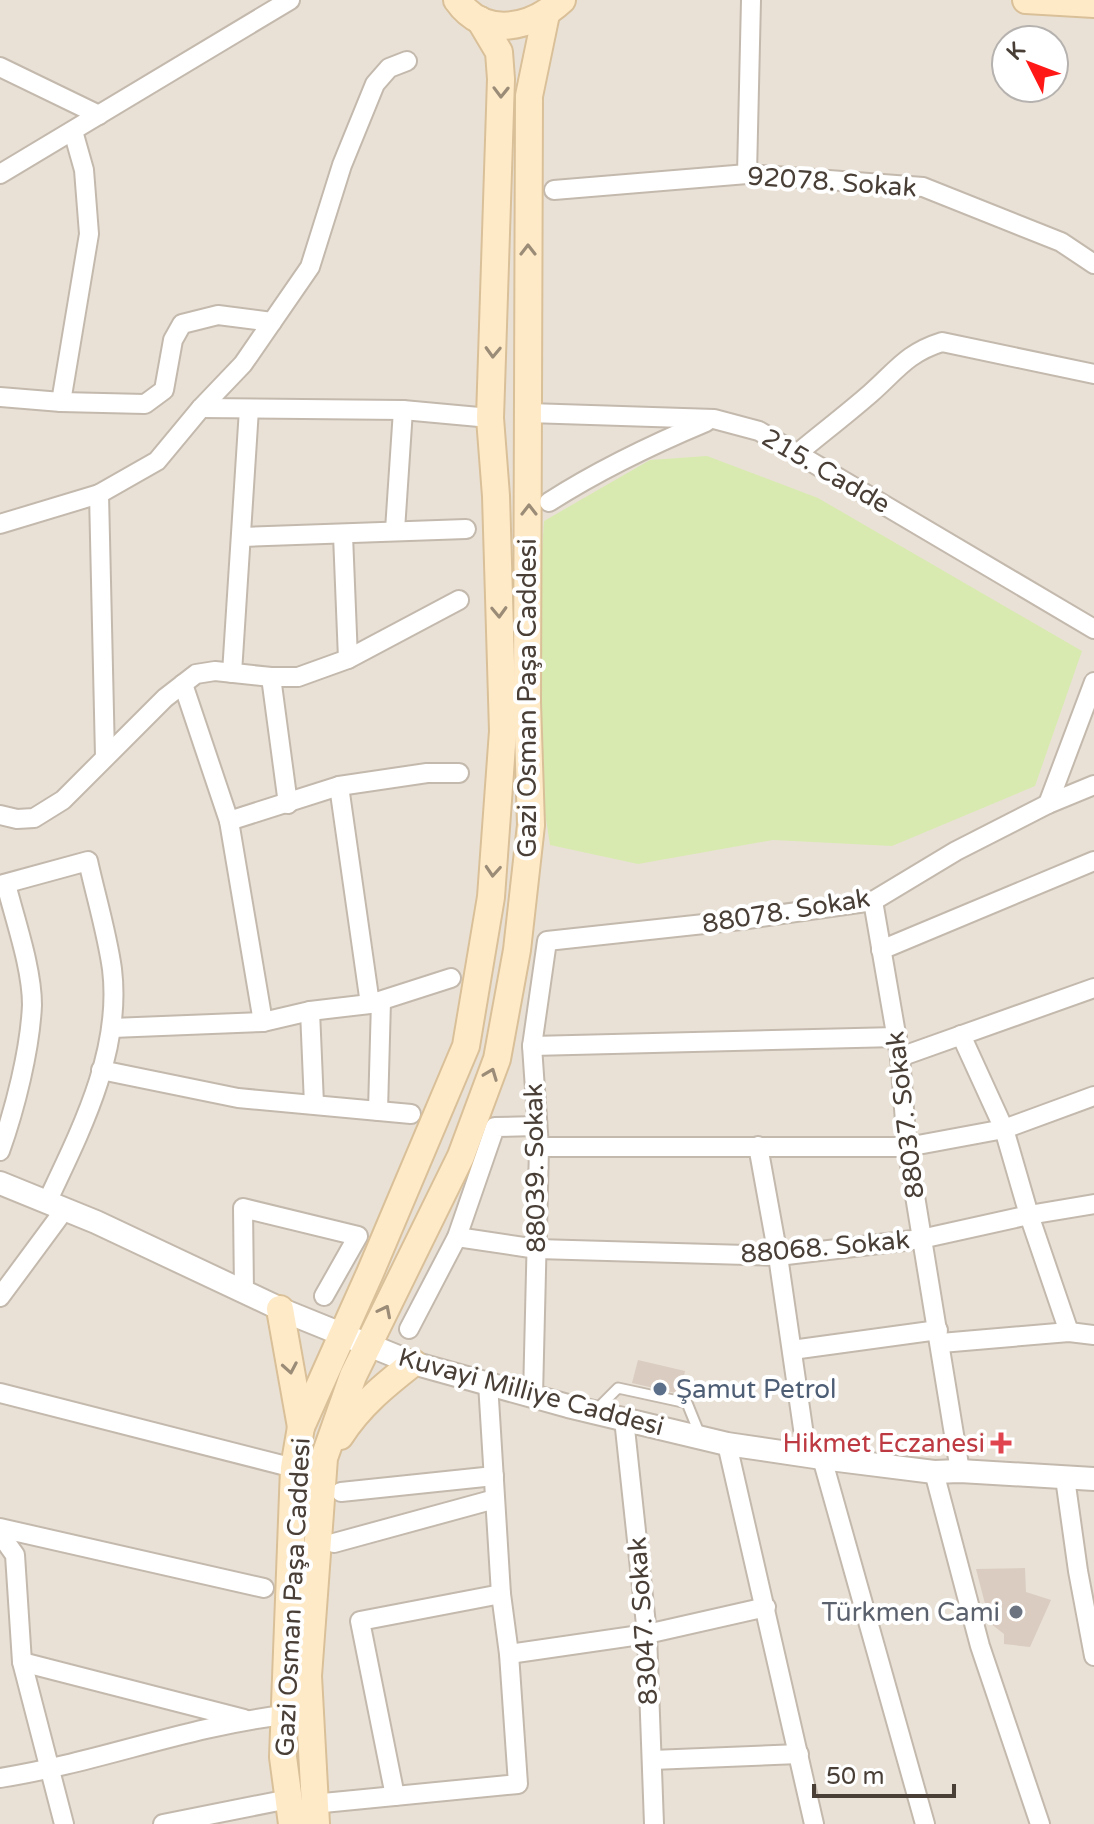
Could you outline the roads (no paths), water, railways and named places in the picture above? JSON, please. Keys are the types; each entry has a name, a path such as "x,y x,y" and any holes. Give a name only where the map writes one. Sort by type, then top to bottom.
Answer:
{"main road":[{"path":"1026,0 1094,4"},
{"path":"460,6 503,26 526,24 554,7"},
{"name":"Gazi Osman Paşa Caddesi","path":"303,1813 283,1757 294,1468 301,1427 466,1046 488,912 503,731 496,496 490,418 501,79 499,52 460,6"},
{"name":"Gazi Osman Paşa Caddesi","path":"303,1813 308,1676 324,1458 353,1376 461,1156 497,1059 517,950 531,825 527,702 529,96 554,7"},
{"path":"280,1309 301,1427"},
{"path":"324,1458 355,1414 377,1391 413,1363"}],"street":[{"path":"0,174 290,0"},
{"path":"747,174 751,0"},
{"path":"0,524 99,494 157,461 243,364 310,267 342,165 375,84 389,68 407,61"},
{"path":"0,67 99,115"},
{"path":"61,402 89,234 84,170 73,131"},
{"name":"92078. Sokak","path":"554,190 747,174 923,187 1061,242 1094,264"},
{"path":"0,397 145,404 164,390 173,340 182,324 218,315 272,322"},
{"path":"798,453 874,390 895,367 920,349 942,342 1094,374"},
{"path":"201,408 403,410 490,418"},
{"path":"232,673 249,409"},
{"path":"395,530 403,410"},
{"name":"215. Cadde","path":"529,413 714,419 759,431 1094,629"},
{"path":"549,502 593,473 714,419"},
{"path":"99,494 105,756"},
{"path":"242,537 466,529"},
{"path":"343,535 348,659"},
{"path":"0,815 17,819 34,818 63,800 165,698 196,674 215,671 298,677 348,659 459,600"},
{"path":"271,677 288,804"},
{"path":"1048,804 1094,682"},
{"path":"183,684 229,821 263,1022"},
{"path":"229,821 339,786 427,773 459,773"},
{"name":"88078. Sokak","path":"547,941 741,920 873,901 956,851 1048,804 1094,785"},
{"path":"339,786 376,1002 378,1111"},
{"path":"0,1151 22,1073 32,1004 25,959 3,885 88,861 112,970 112,1028 56,1205 0,1297"},
{"path":"881,950 1094,861"},
{"name":"88037. Sokak","path":"873,901 900,1057 907,1147 921,1239 960,1471"},
{"name":"88039. Sokak","path":"533,1396 539,1147 532,1046 547,941"},
{"path":"112,1028 263,1022 310,1011 376,1002 451,978"},
{"path":"900,1057 1094,988"},
{"path":"310,1011 314,1104"},
{"path":"961,1035 1004,1129 1029,1215 1069,1332"},
{"path":"532,1046 897,1037"},
{"path":"101,1070 238,1098 411,1114"},
{"path":"539,1147 907,1147 1004,1129 1094,1096"},
{"path":"409,1329 457,1237 495,1127 537,1126"},
{"path":"758,1146 792,1350 814,1457 925,1824"},
{"name":"Kuvayi Milliye Caddesi","path":"0,1183 56,1205 280,1309 413,1363 533,1396 727,1444 814,1457 934,1472 1094,1479"},
{"name":"88068. Sokak","path":"457,1237 537,1249 778,1256 921,1239 1094,1204"},
{"path":"244,1292 243,1208 358,1236 324,1296"},
{"path":"792,1350 939,1336 1069,1332 1094,1335"},
{"path":"163,1824 303,1813 395,1796 518,1784 509,1654 501,1594 488,1383"},
{"path":"0,1393 294,1468"},
{"name":"83047. Sokak","path":"624,1419 647,1634 654,1824"},
{"path":"727,1444 814,1824"},
{"path":"934,1472 980,1646 1040,1824"},
{"path":"341,1492 494,1476"},
{"path":"1065,1478 1094,1656"},
{"path":"334,1543 495,1499"},
{"path":"0,1531 264,1588"},
{"path":"0,1531 15,1555 22,1662 64,1824"},
{"path":"395,1796 360,1621 501,1594"},
{"path":"509,1654 647,1634 766,1607"},
{"path":"22,1662 246,1719"},
{"path":"0,1778 51,1770 246,1719 285,1715"},
{"path":"652,1760 799,1754"}],"lane":[{"path":"594,1412 618,1388 687,1403 702,1438"}],"place":[{"name":"Şamut Petrol","path":"660,1389"},
{"name":"Hikmet Eczanesi","path":"1001,1443"},
{"name":"Türkmen Cami","path":"1016,1612"}]}
